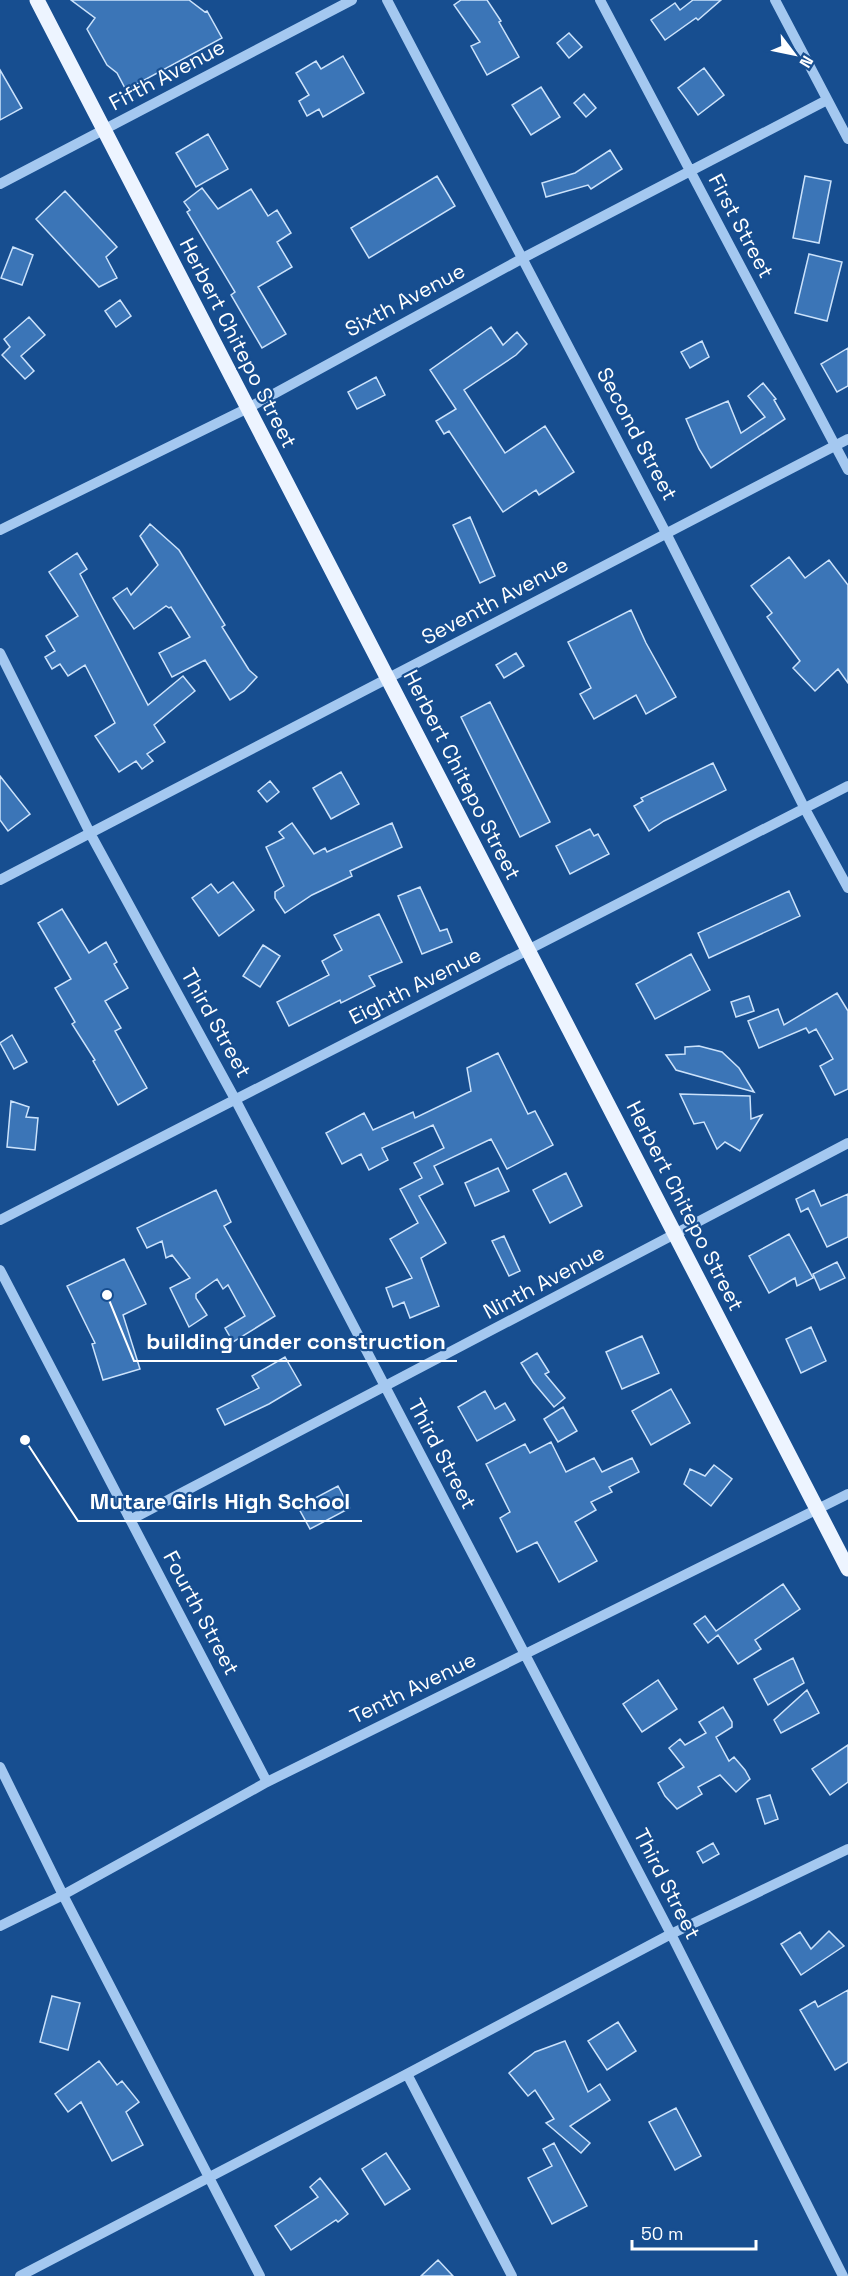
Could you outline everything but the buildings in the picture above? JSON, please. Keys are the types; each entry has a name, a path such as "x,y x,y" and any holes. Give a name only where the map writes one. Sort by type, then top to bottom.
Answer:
{"main road":[{"name":"Herbert Chitepo Street","path":"37,0 848,1569"}],"street":[{"name":"Fifth Avenue","path":"0,184 352,0"},
{"name":"Second Street","path":"387,0 666,533 805,809 848,888"},
{"name":"First Street","path":"600,0 848,471"},
{"path":"775,0 848,139"},
{"name":"Sixth Avenue","path":"0,530 248,408 523,258 827,100"},
{"name":"Seventh Avenue","path":"0,880 91,835 848,439"},
{"name":"Third Street","path":"0,653 91,835 235,1099 671,1934 843,2276"},
{"name":"Eighth Avenue","path":"0,1220 848,786"},
{"name":"Ninth Avenue","path":"130,1520 848,1143"},
{"name":"Fourth Street","path":"0,1270 267,1782"},
{"name":"Tenth Avenue","path":"0,1926 63,1895 267,1782 848,1494"},
{"path":"0,1767 63,1895 260,2276"},
{"path":"20,2276 671,1934 848,1849"},
{"path":"407,2074 513,2276"}],"place":[{"name":"building under construction","path":"107,1295"},
{"name":"Mutare Girls High School","path":"25,1440"}]}
